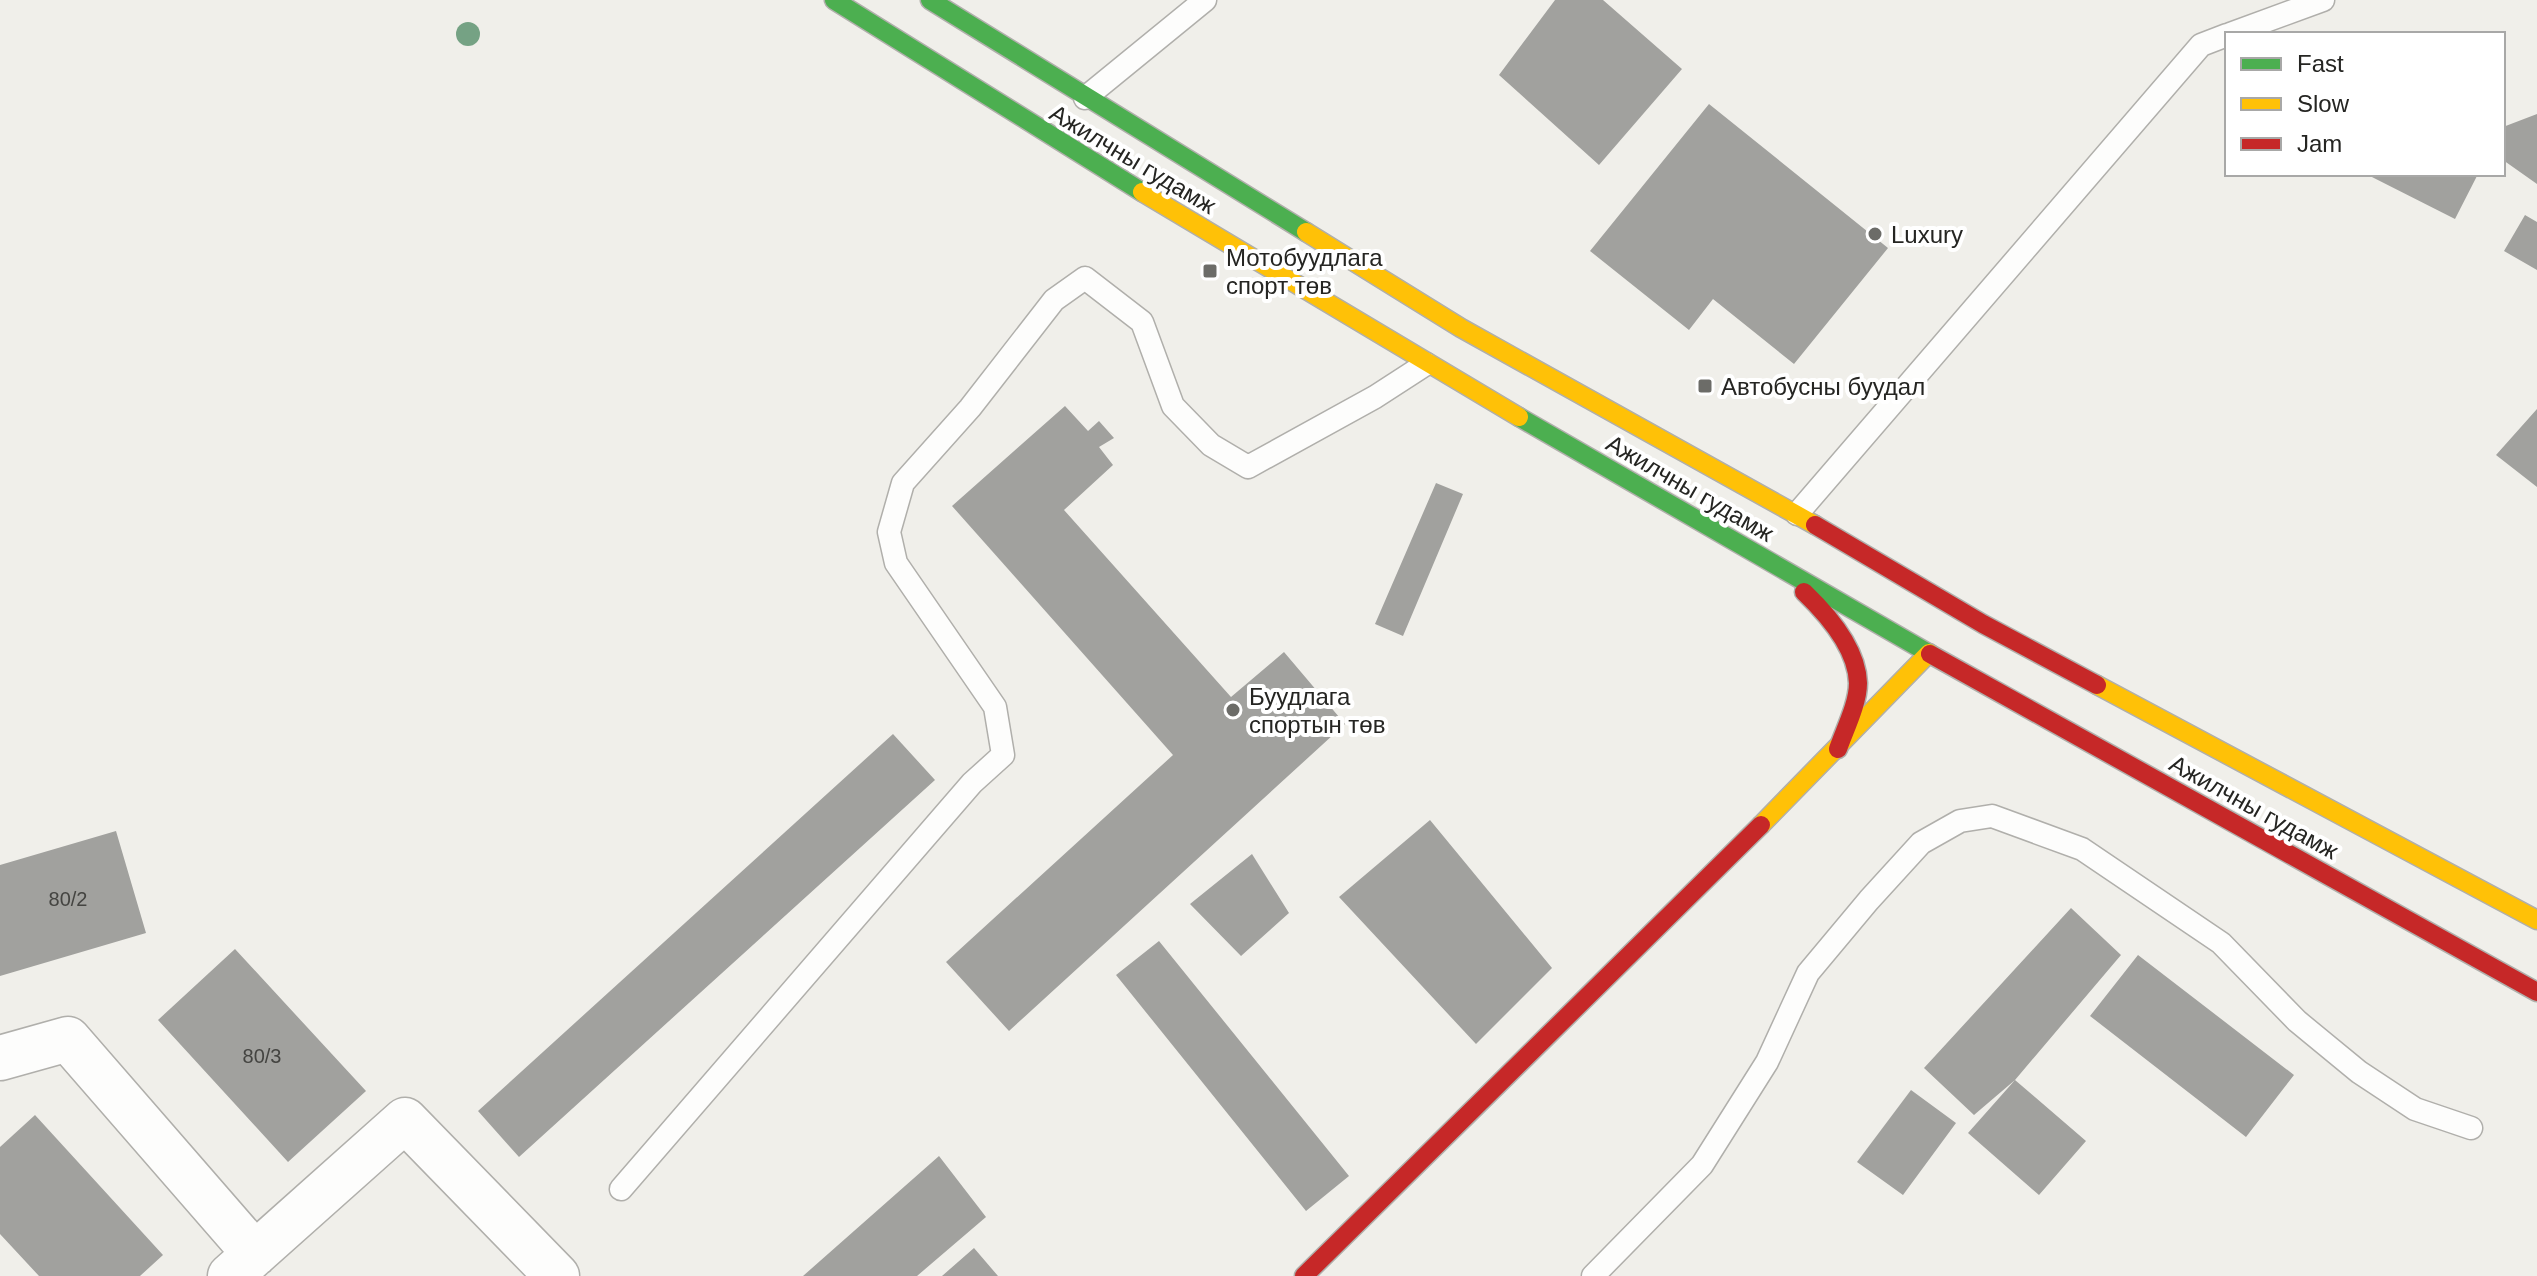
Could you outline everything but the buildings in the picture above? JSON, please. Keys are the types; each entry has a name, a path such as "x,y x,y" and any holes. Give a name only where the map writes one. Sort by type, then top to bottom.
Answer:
{"main road":[{"name":"Ажилчны гудамж","path":"834,0 1033,126 1426,364 1929,653 2537,992"},
{"name":"Ажилчны гудамж","path":"930,0 1461,328 1797,514 1983,624 2534,917"},
{"path":"1773,563 1825,612 1848,649 1858,683 1838,749"},
{"path":"1304,1276 1838,749 1929,653"}],"street":[{"path":"0,1058 68,1039 243,1265 405,1120 557,1276"}],"lane":[{"path":"1085,98 1205,0"},
{"path":"2234,32 2323,0"},
{"path":"1797,514 2201,45 2225,35"},
{"path":"621,1189 972,783 1003,755 995,707 896,563 889,532 903,483 970,408 1054,300 1085,278 1142,322 1173,406 1211,445 1248,467 1375,397 1426,364"},
{"path":"1593,1276 1702,1165 1767,1062 1808,973 1921,843 1960,821 1992,816 2082,849 2221,943 2297,1021 2359,1072 2415,1109 2471,1128"}],"traffic: fast":[{"path":"834,0 1142,192"},
{"path":"930,0 1306,232"},
{"path":"1519,417 1930,654"}],"traffic: slow":[{"path":"1142,192 1519,417"},
{"path":"1306,232 1461,328 1815,525"},
{"path":"1761,825 1929,653"},
{"path":"2097,685 2537,920"}],"traffic: jam":[{"path":"1815,525 1983,624 2097,685"},
{"path":"1804,592 1840,633 1853,657 1856,670 1856,699 1838,749"},
{"path":"1930,654 2537,992"},
{"path":"1304,1276 1761,825"}],"place":[{"name":"Luxury","path":"1875,234"},
{"name":"Мотобуудлага спорт төв","path":"1210,271"},
{"name":"Автобусны буудал","path":"1705,386"},
{"name":"Буудлага спортын төв","path":"1233,710"}]}
